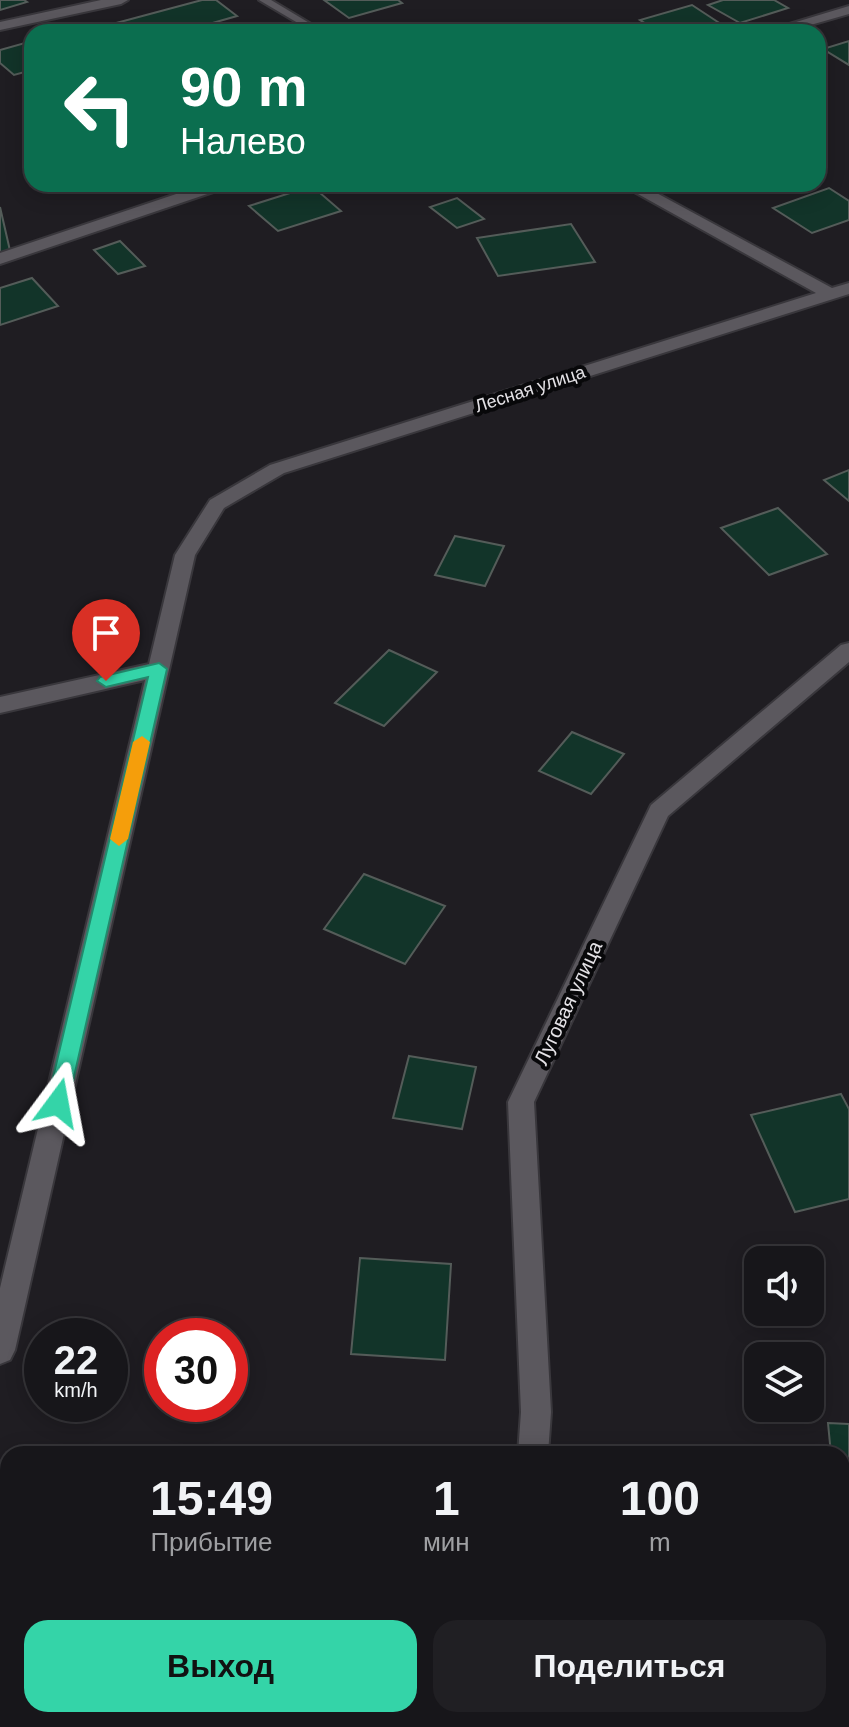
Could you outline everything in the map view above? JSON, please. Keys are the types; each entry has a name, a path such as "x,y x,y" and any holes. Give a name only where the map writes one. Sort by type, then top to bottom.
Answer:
{"street":[{"path":"0,26 121,0"},
{"path":"799,24 849,10"},
{"path":"0,259 198,192"},
{"path":"644,192 840,291"},
{"name":"Лесная улица","path":"159,669 185,555 217,504 277,469 840,291"},
{"name":"Луговая улица","path":"534,1446 536,1412 521,1102 659,811 849,650"},
{"path":"0,705 159,669 0,1350"}],"lane":[{"path":"264,0 306,24"}],"building":[{"path":"0,0 24,0 27,2 0,10"},
{"path":"202,0 216,0 237,16 209,24 112,24"},
{"path":"324,0 398,0 402,3 349,18"},
{"path":"723,0 774,0 788,8 740,23 708,5"},
{"path":"692,5 721,24 646,24 640,20"},
{"path":"849,41 849,65 826,51 826,48"},
{"path":"24,43 24,72 14,75 0,63 0,50"},
{"path":"826,189 849,201 849,220 812,233 773,208 826,192"},
{"path":"293,192 319,192 341,211 278,231 249,206"},
{"path":"457,198 484,219 457,228 430,207"},
{"path":"0,207 11,255 0,257"},
{"path":"571,224 595,262 498,276 477,238"},
{"path":"120,241 145,266 118,274 94,250"},
{"path":"32,278 58,306 0,325 0,288"},
{"path":"849,470 849,501 824,480"},
{"path":"778,508 827,554 769,575 721,528"},
{"path":"455,536 504,546 485,586 435,575"},
{"path":"389,650 437,672 384,726 335,703"},
{"path":"572,732 624,754 591,794 539,771"},
{"path":"364,874 445,906 405,964 324,929"},
{"path":"409,1056 476,1067 462,1129 393,1118"},
{"path":"841,1094 849,1109 849,1199 795,1212 751,1115"},
{"path":"360,1258 451,1264 445,1360 351,1354"},
{"path":"828,1423 849,1424 849,1446 830,1446"}],"slow traffic":[{"path":"119,839 142,742"}],"route":[{"path":"58,1103 159,669 106,681"}]}
